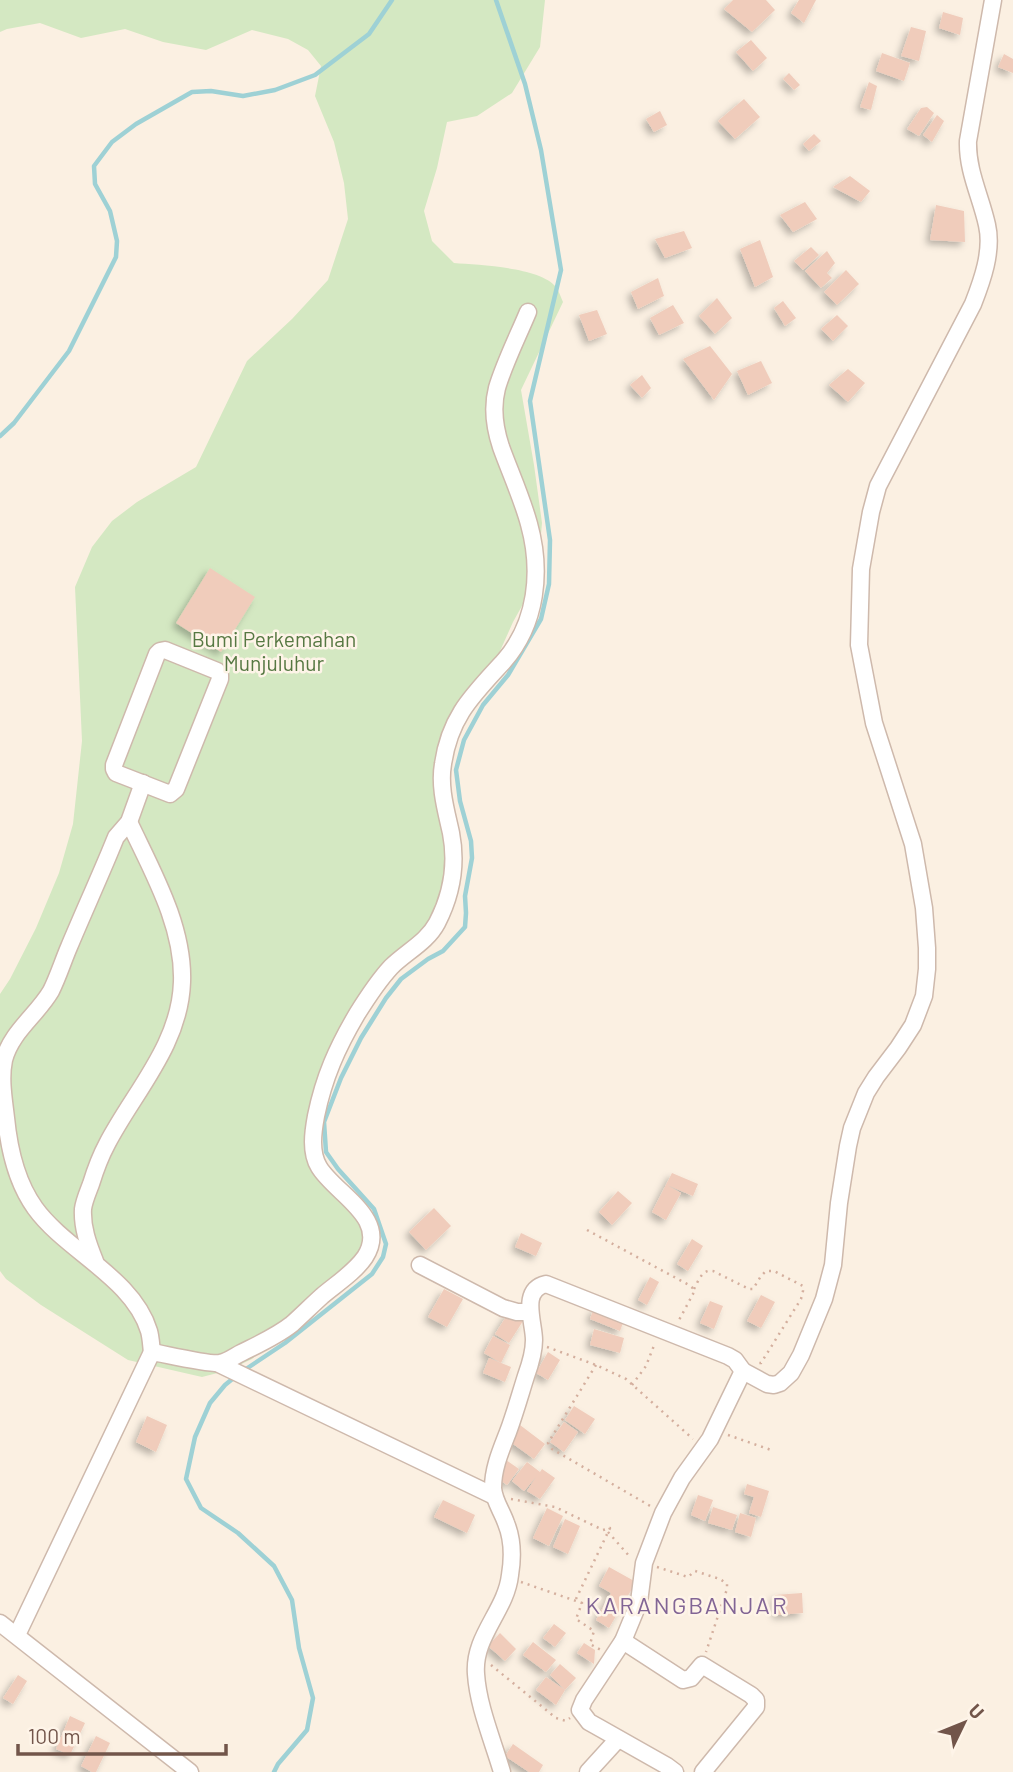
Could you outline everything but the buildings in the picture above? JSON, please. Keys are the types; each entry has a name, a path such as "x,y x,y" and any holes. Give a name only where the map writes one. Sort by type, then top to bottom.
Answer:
{"street":[{"path":"502,1772 479,1694 477,1653 501,1605 510,1578 512,1540 494,1496 495,1469 529,1367 534,1342 529,1312 532,1296 540,1285 546,1284 728,1356 735,1360 743,1371 767,1384 780,1383 791,1373 801,1355 824,1299 833,1265 839,1203 852,1128 866,1093 913,1025 923,996 928,969 924,908 913,844 874,723 860,655 859,586 878,486 973,304 984,274 988,227 969,161 968,141 993,0"},
{"path":"230,1368 258,1345 291,1324 356,1268 368,1250 368,1221 362,1211 332,1183 318,1165 313,1140 316,1115 338,1047 368,996 393,965 422,942 435,927 444,907 454,871 451,835 441,782 447,746 461,711 518,644 531,612 536,572 533,541 529,522 500,447 495,419 497,389 528,312"},
{"path":"164,650 217,671 220,679 176,789 170,794 144,783 116,773 114,765 157,654 164,650"},
{"path":"17,1635 152,1352 150,1334 143,1316 121,1288 35,1208 21,1182 7,1133 2,1072 7,1049 14,1037 51,991 117,837 129,822 144,783"},
{"path":"96,1264 84,1228 83,1208 107,1145 169,1038 182,983 179,949 167,908 129,822"},
{"path":"420,1265 503,1308 529,1312"},
{"path":"152,1352 230,1368 494,1496"},
{"path":"675,1772 589,1722 580,1710 624,1641 639,1602 644,1568 663,1513 682,1478 704,1450 743,1371"},
{"path":"0,1623 190,1772"},
{"path":"624,1641 684,1680 691,1678 702,1665 756,1700 756,1707 703,1772"},
{"path":"589,1772 618,1739"}],"path":[{"path":"587,1230 690,1284 694,1289"},
{"path":"632,1385 665,1331 682,1314 707,1270 749,1289 753,1289 766,1271 774,1271 803,1286 801,1298 761,1363 743,1371"},
{"path":"534,1342 619,1375 704,1450"},
{"path":"596,1365 548,1443 552,1449 663,1513"},
{"path":"715,1430 774,1451"},
{"path":"494,1496 555,1507 603,1530 610,1528 575,1601"},
{"path":"608,1532 644,1568 688,1577 695,1571 727,1584 702,1665"},
{"path":"510,1578 582,1603 576,1619 594,1631 590,1644 613,1657"},
{"path":"477,1653 556,1718 566,1721 580,1710"}],"green space":[{"name":"Bumi Perkemahan Munjuluhur","path":"0,0 545,0 540,47 512,93 477,116 447,122 424,211 432,241 454,263 508,268 537,275 556,287 563,302 521,390 542,523 537,579 513,622 483,689 447,743 452,901 360,1004 311,1145 368,1235 362,1264 252,1359 229,1370 202,1377 128,1360 41,1305 6,1279 0,1271 0,994 36,928 59,873 73,824 82,741 75,587 92,547 112,521 137,502 196,467 247,361 292,319 328,280 348,219 344,183 334,142 315,96 321,66 308,50 288,39 252,30 206,50 163,42 125,29 81,38 40,23 0,32"}],"waterway":[{"path":"0,436 14,423 69,351 116,257 117,241 110,211 95,184 94,166 112,142 136,124 192,92 211,91 243,96 275,90 315,75 369,34 392,0"},
{"path":"243,1371 285,1343 372,1274 383,1257 386,1244 374,1209 326,1152 324,1122 341,1078 361,1038 386,998 401,979 443,951 465,927 465,896 472,858 456,770 464,740 483,705 508,675 541,619 549,584 550,540 530,401 561,270 541,150 525,84 496,0"},
{"path":"236,1376 210,1403 195,1437 186,1479 201,1508 238,1533 274,1566 292,1600 299,1648 313,1698 307,1730 274,1772"}],"district":[{"name":"KARANGBANJAR","path":"687,1604"}]}
